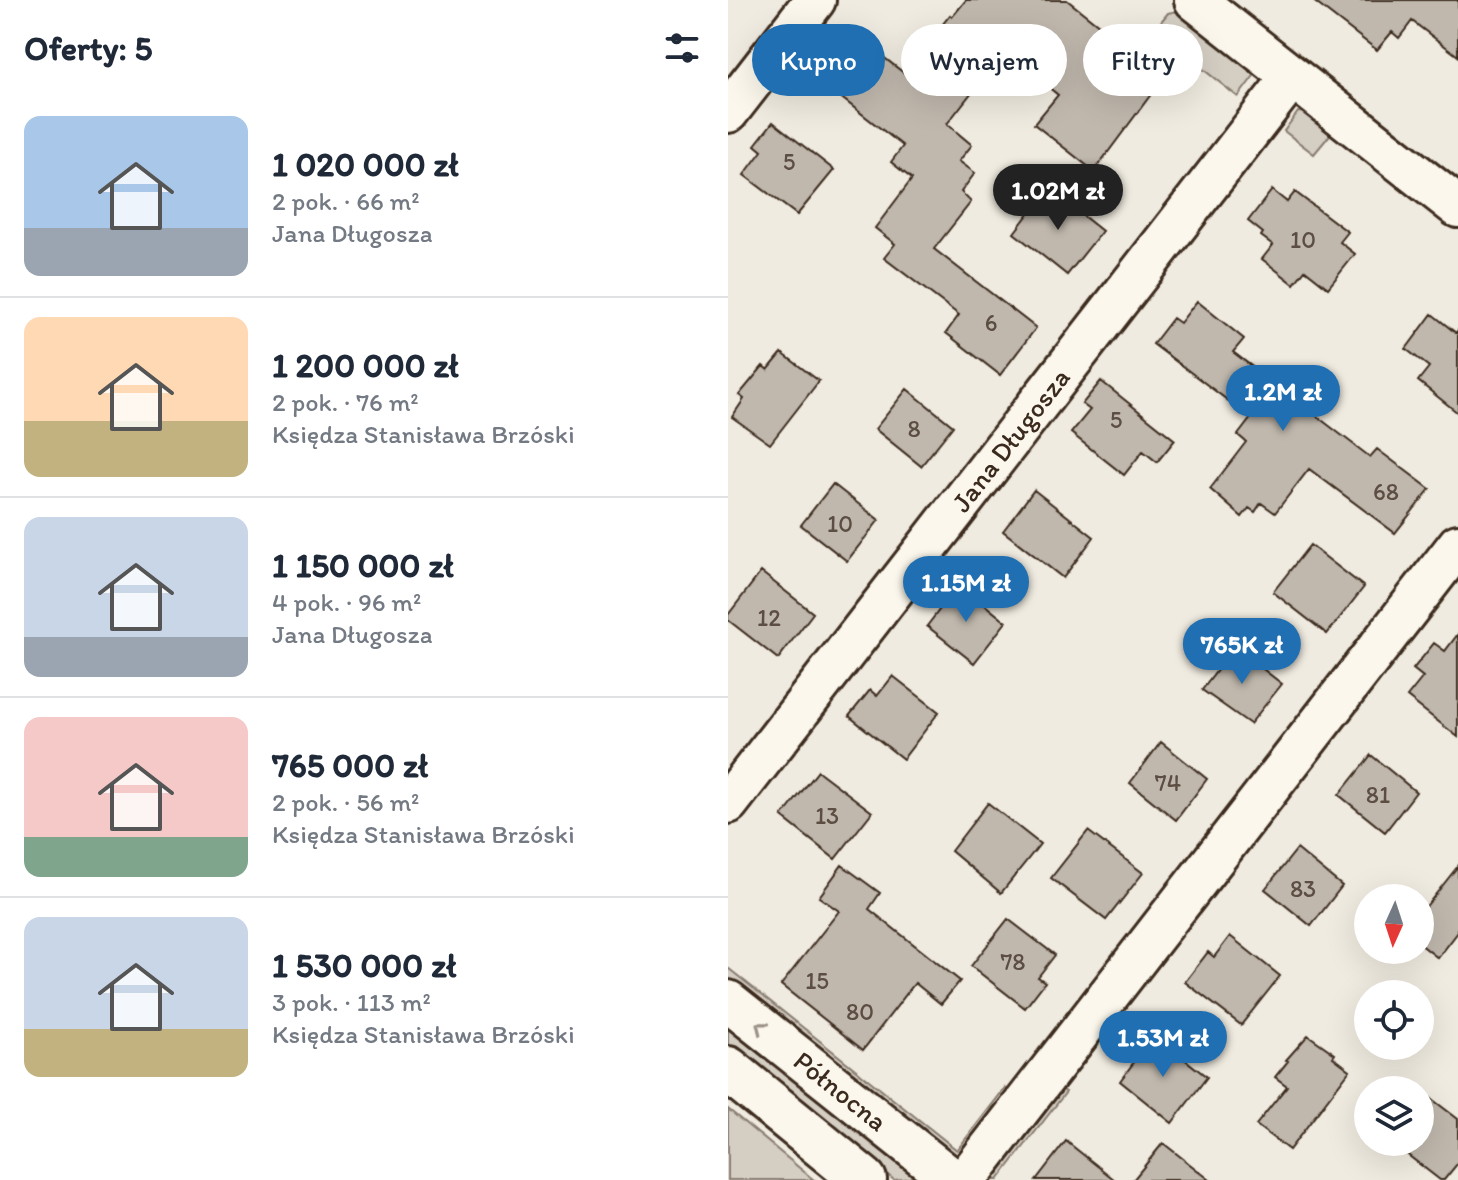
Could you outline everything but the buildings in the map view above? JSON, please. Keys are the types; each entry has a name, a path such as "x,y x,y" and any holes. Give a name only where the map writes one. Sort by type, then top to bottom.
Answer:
{"main road":[{"name":"Północna","path":"728,1069 864,1180"}],"street":[{"path":"728,112 815,0"},
{"path":"1195,0 1458,207"},
{"name":"Jana Długosza","path":"728,803 1292,77"},
{"path":"965,1180 1458,545"},
{"name":"Północna","path":"728,1001 953,1180"}],"shaded area":[{"path":"1177,11 1194,24 1159,24 1168,13"},
{"path":"1203,31 1256,73 1238,97 1203,69"},
{"path":"1298,112 1306,113 1330,130 1329,136 1314,154 1284,131"},
{"path":"728,968 957,1150 1005,1088 1011,1093 959,1156 952,1157 728,980"},
{"path":"728,1018 913,1171 911,1178 894,1180 728,1047"},
{"path":"1060,1088 1066,1092 998,1180 991,1180 992,1175"},
{"path":"728,1109 814,1180 728,1180"}]}
